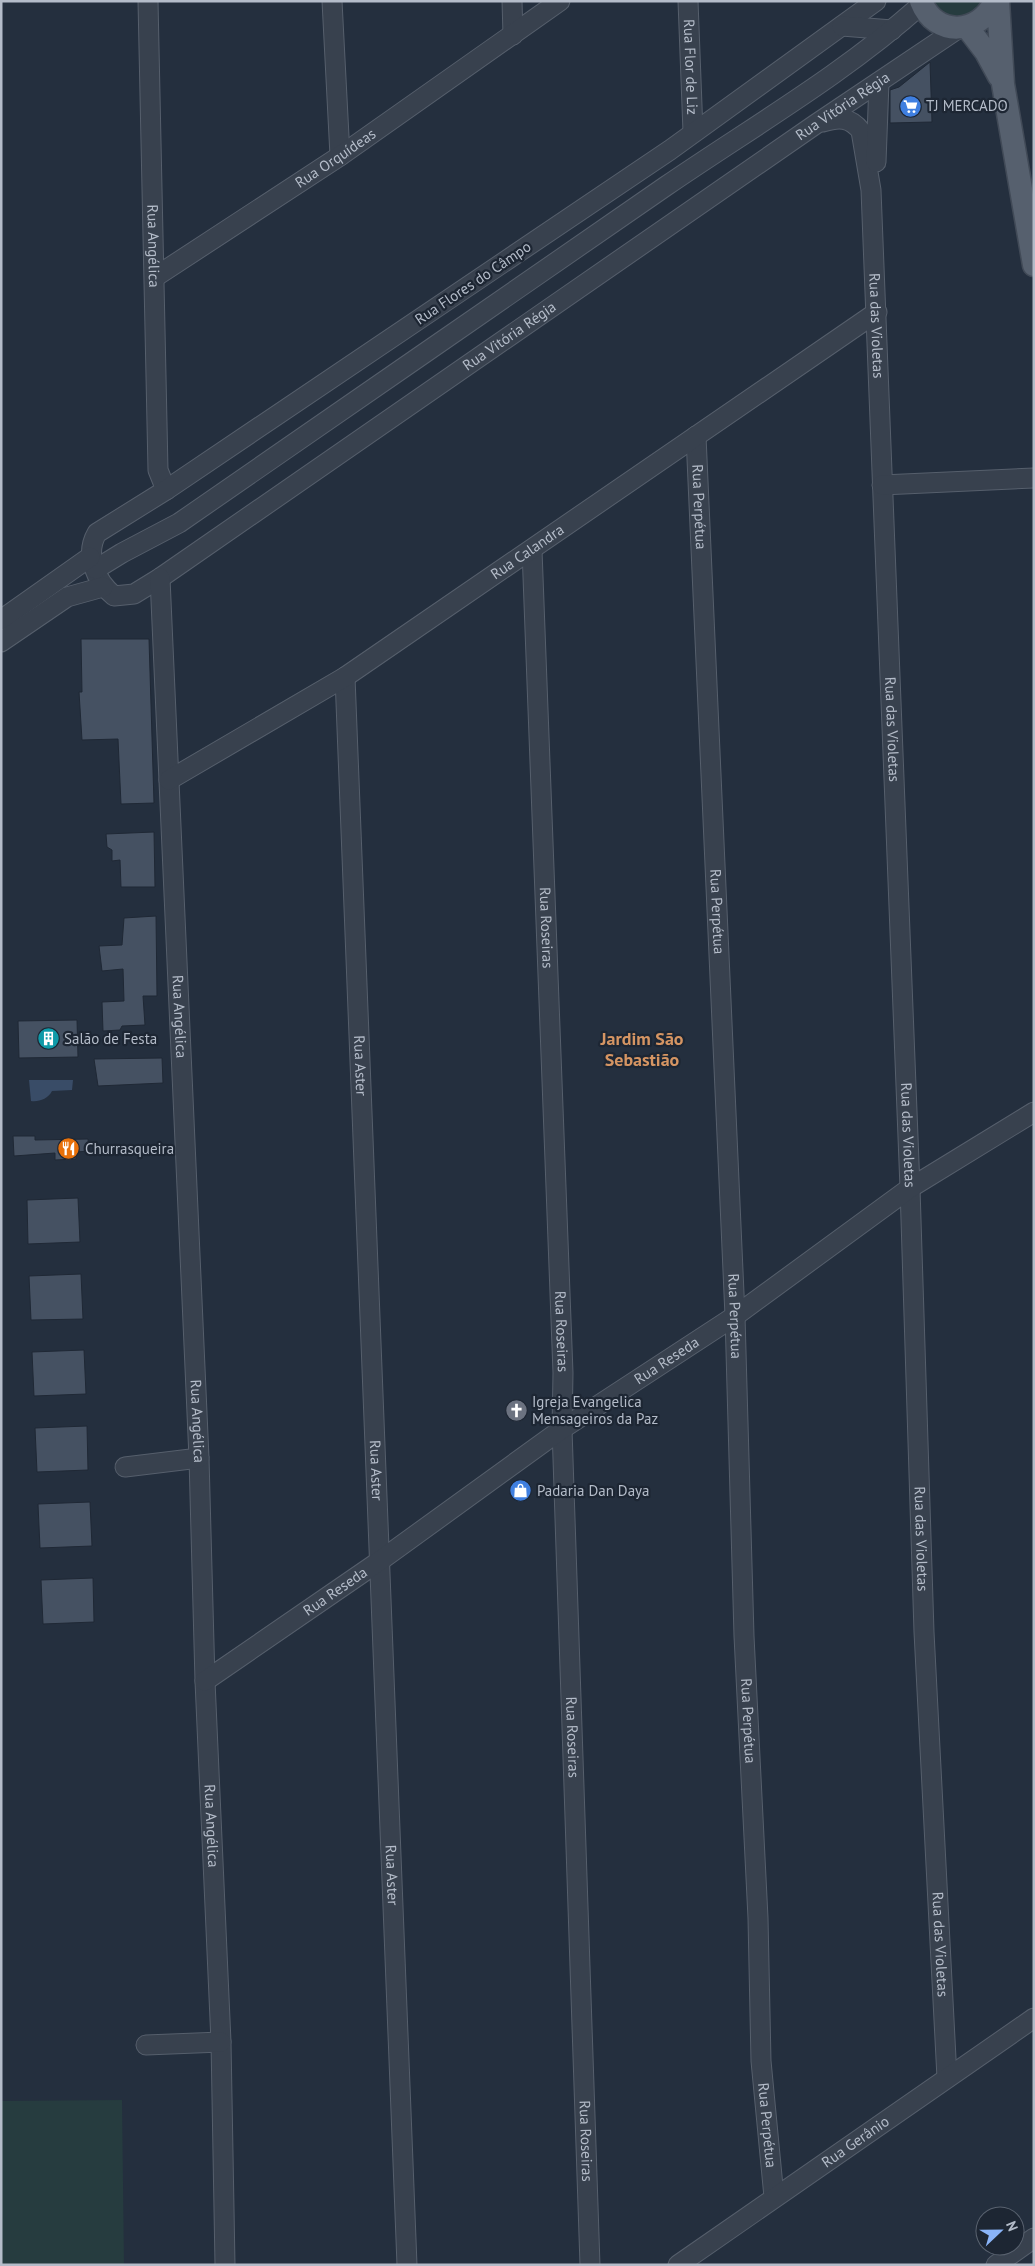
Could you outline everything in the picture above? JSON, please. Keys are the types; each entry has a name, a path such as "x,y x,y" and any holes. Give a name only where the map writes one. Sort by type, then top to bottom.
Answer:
{"main road":[{"path":"926,8 950,27 963,28 985,18 997,1"},
{"path":"997,1 1003,84 1034,265"},
{"path":"963,28 986,52 1003,84"}],"street":[{"name":"Rua Angélica","path":"148,1 158,470 166,490"},
{"path":"332,1 340,156"},
{"path":"512,1 513,35"},
{"name":"Rua Orquídeas","path":"155,277 340,156 560,1"},
{"name":"Rua Flor de Liz","path":"688,1 693,132"},
{"name":"Rua Flores do Câmpo","path":"96,571 92,542 97,533 166,490 670,150 876,1"},
{"path":"926,8 928,49 963,28"},
{"path":"1,642 67,597 96,571 122,553 179,523 705,159 824,81 892,30 926,8"},
{"path":"842,26 892,30"},
{"name":"Rua Vitória Régia","path":"96,571 114,596 134,594 160,578 816,124 928,49"},
{"name":"Rua das Violetas","path":"871,190 876,168 880,82"},
{"name":"Rua das Violetas","path":"816,124 843,118 856,124 864,140 871,190 910,1188 924,1632 947,2078"},
{"name":"Rua Calandra","path":"169,780 345,676 532,550 877,312"},
{"name":"Rua Perpétua","path":"696,436 735,1316 744,1636 758,1918 761,2062 774,2197"},
{"path":"882,485 1034,478"},
{"name":"Rua Roseiras","path":"532,550 563,1373 562,1429 590,2265"},
{"path":"1,620 96,571"},
{"name":"Rua Angélica","path":"160,578 199,1458 205,1681 221,2042 226,2265"},
{"name":"Rua Aster","path":"345,676 376,1476 382,1560 408,2265"},
{"name":"Rua Reseda","path":"205,1681 382,1560 562,1429 735,1316 910,1188 1034,1112"},
{"path":"125,1467 199,1458"},
{"name":"Rua Gerânio","path":"678,2265 1034,2018"},
{"path":"146,2045 221,2042"},
{"path":"996,2265 1034,2238"}],"green space":[{"path":"932,1 982,1 970,14 957,18 944,14"},
{"path":"122,2100 124,2265 1,2265 1,2101"}],"water":[{"path":"29,1080 73,1080 72,1090 52,1091 43,1099 31,1101"}],"building":[{"name":"TJ MERCADO","path":"930,62 932,122 890,123 890,90 899,87"},
{"path":"81,639 149,639 154,803 121,804 118,739 82,740 79,692 82,692"},
{"path":"154,832 155,887 121,887 120,860 112,861 112,850 107,847 106,834"},
{"path":"156,916 157,996 143,996 145,1025 122,1026 120,1030 103,1031 102,1002 124,1001 123,969 102,971 99,946 122,945 124,918"},
{"name":"Salão de Festa","path":"77,1020 78,1057 19,1058 18,1021"},
{"path":"162,1058 163,1083 98,1086 94,1059"},
{"path":"13,1136 35,1136 35,1140 88,1139 89,1151 76,1152 76,1159 55,1160 55,1153 14,1156"},
{"path":"78,1198 80,1242 28,1244 27,1200"},
{"path":"81,1274 83,1319 31,1320 29,1276"},
{"path":"84,1350 86,1394 34,1396 32,1352"},
{"path":"87,1426 88,1470 37,1472 35,1428"},
{"path":"90,1502 92,1546 40,1548 38,1504"},
{"path":"93,1578 94,1622 43,1624 41,1580"}],"place":[{"name":"TJ MERCADO","path":"910,106"},
{"name":"Salão de Festa","path":"48,1039"},
{"name":"Churrasqueira","path":"69,1149"},
{"name":"Igreja Evangelica Mensageiros da Paz","path":"516,1411"},
{"name":"Padaria Dan Daya","path":"521,1491"}],"district":[{"name":"Jardim São Sebastião","path":"642,1049"}]}
